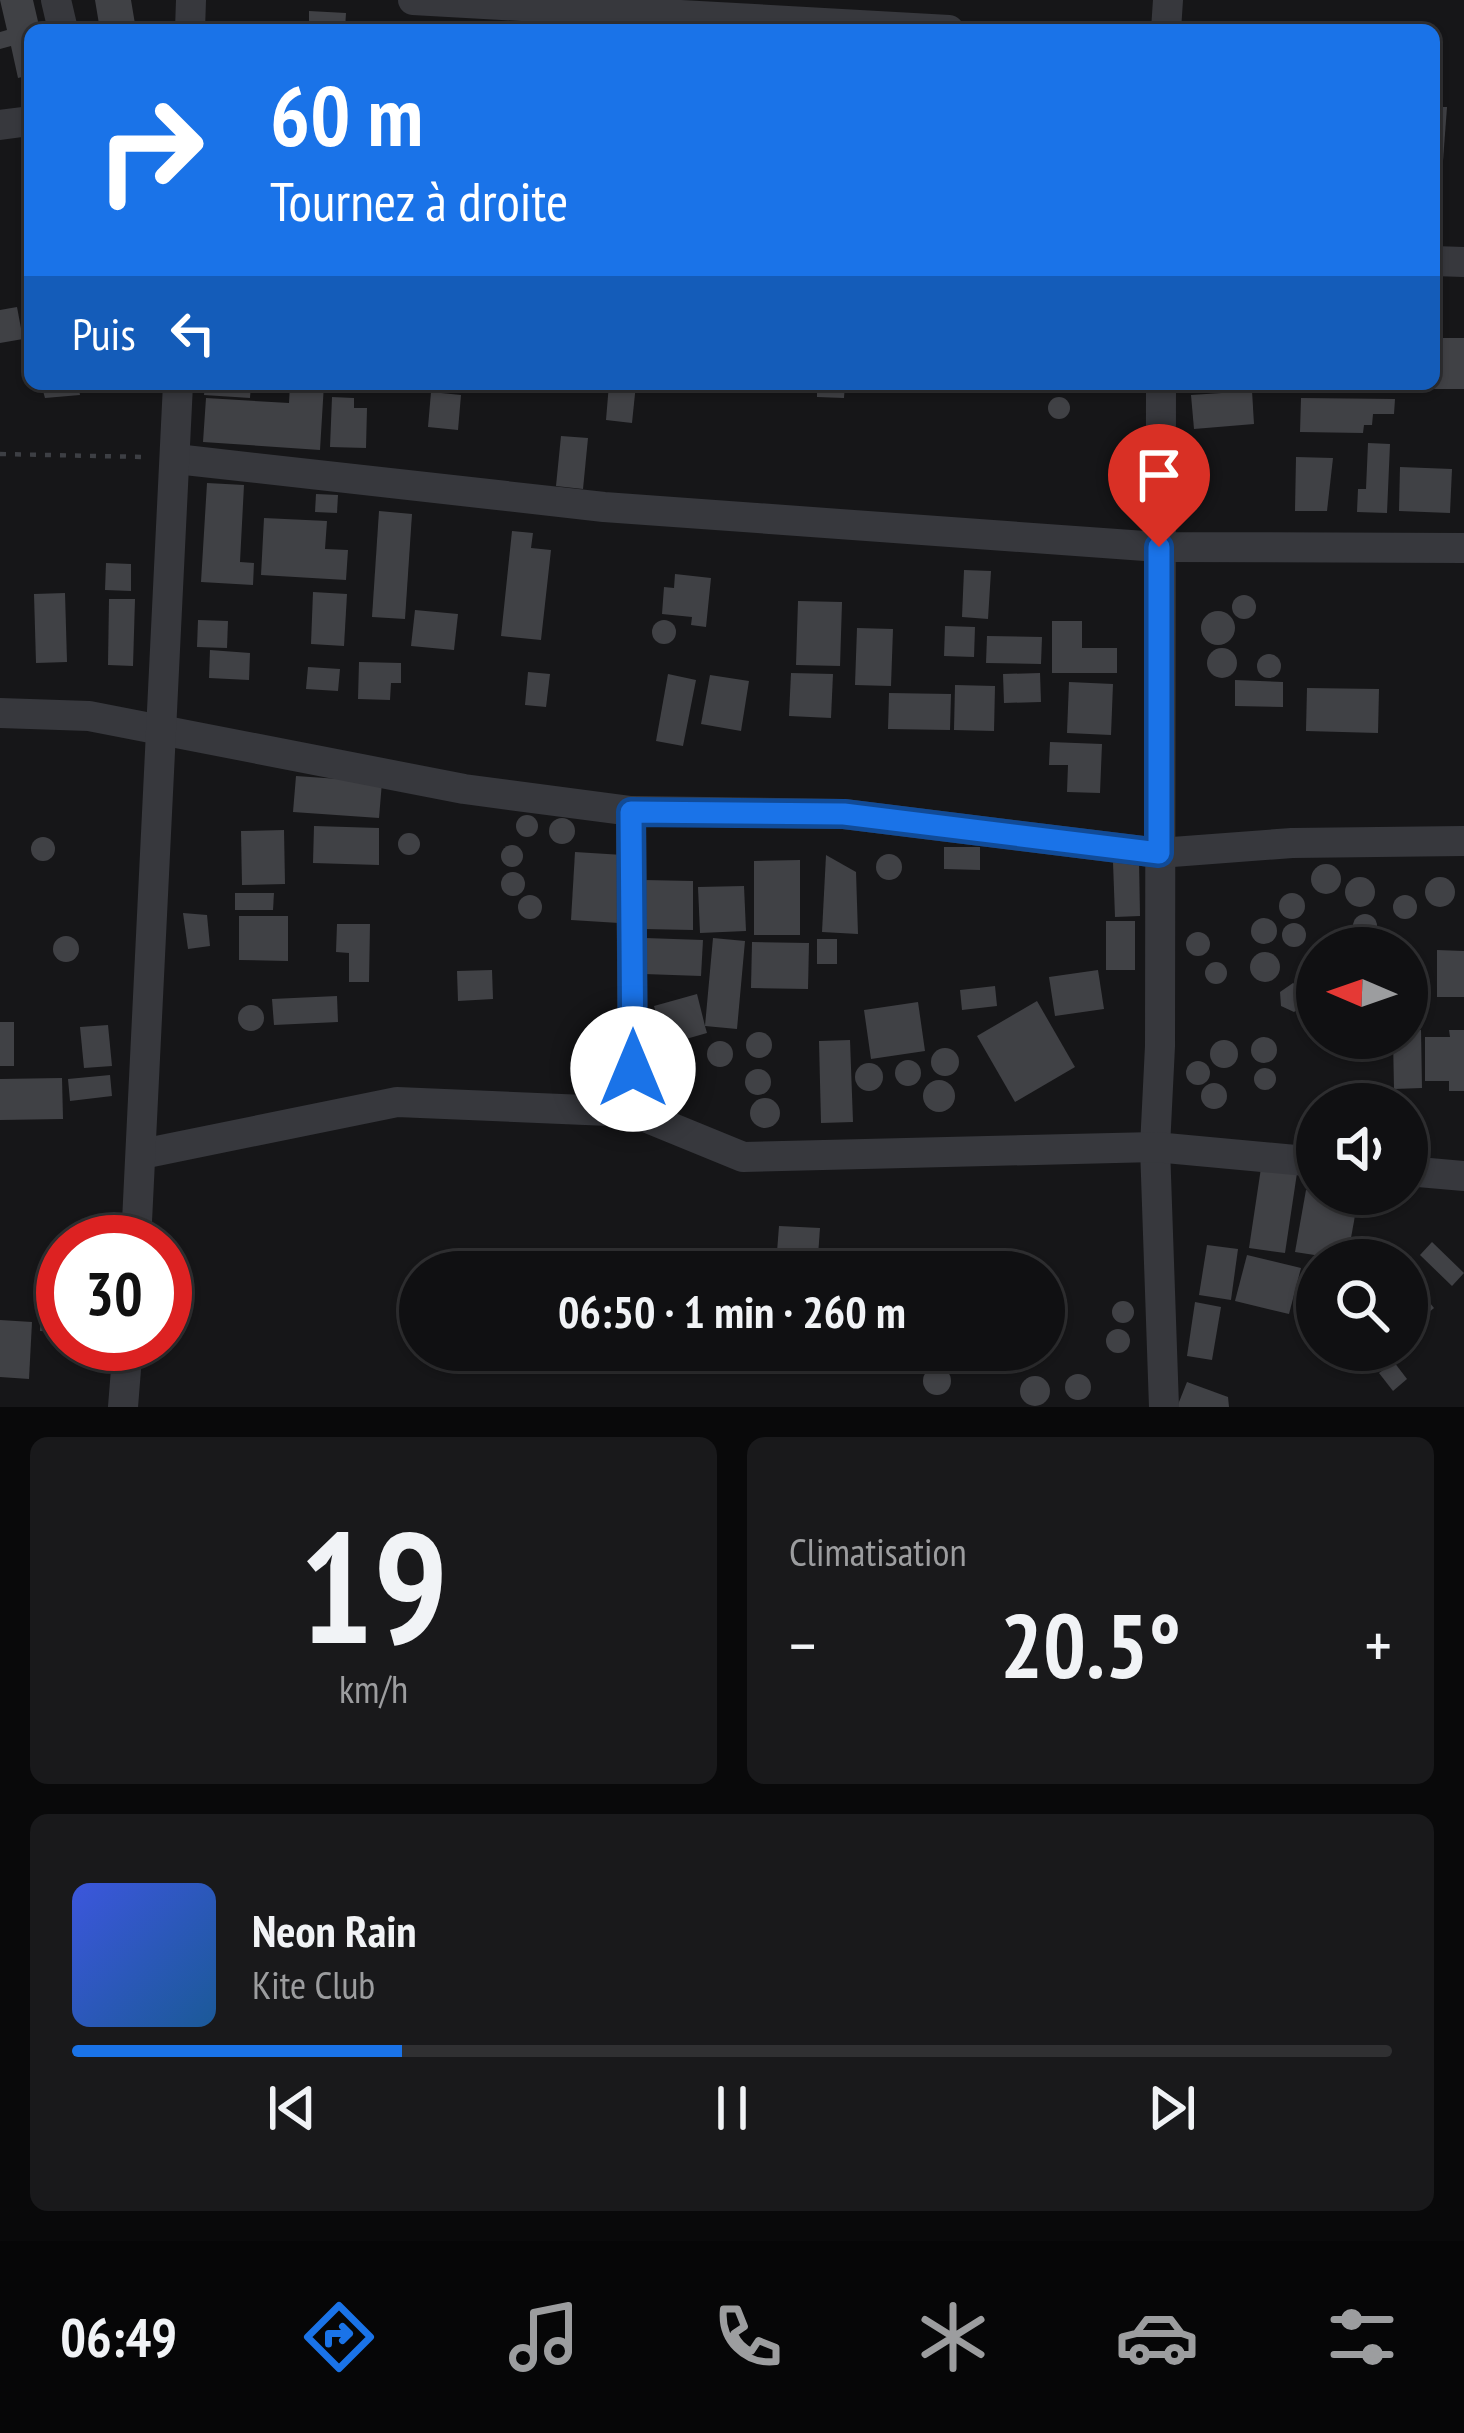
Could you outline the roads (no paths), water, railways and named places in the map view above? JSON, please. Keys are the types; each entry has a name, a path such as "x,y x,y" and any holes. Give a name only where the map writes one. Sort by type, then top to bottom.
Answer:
{"street":[{"path":"413,0 842,24"},
{"path":"138,1215 178,390"},
{"path":"1161,390 1155,1147 1164,1407"},
{"path":"176,459 604,507 1159,547 1464,548"},
{"path":"0,712 89,716 464,789 631,812 844,814 1159,853 1292,843 1464,842"},
{"path":"631,812 633,1112"},
{"path":"142,1154 398,1102 633,1112 743,1157 1155,1147 1296,1160"},
{"path":"1428,1173 1464,1176"},
{"path":"123,1407 126,1371"}]}
